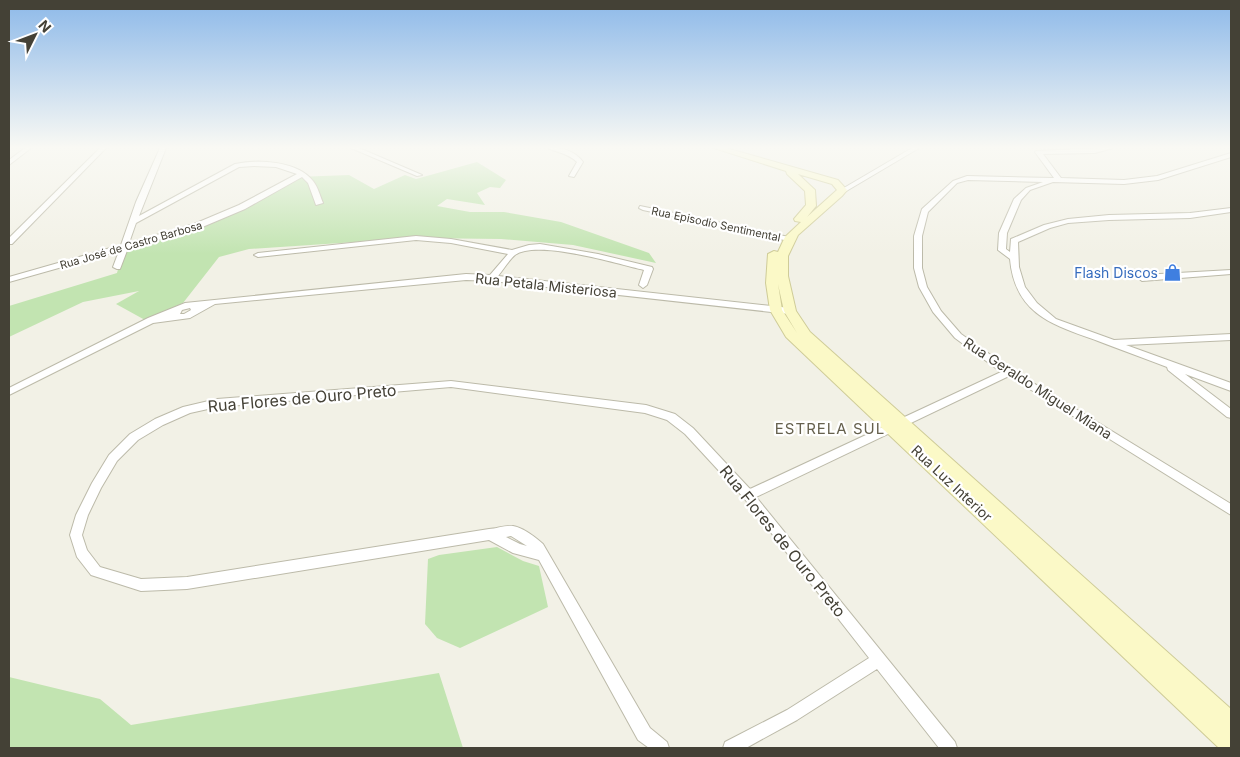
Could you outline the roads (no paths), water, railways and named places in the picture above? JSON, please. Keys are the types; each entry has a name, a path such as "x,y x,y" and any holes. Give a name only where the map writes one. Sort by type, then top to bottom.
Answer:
{"street":[{"path":"9,242 68,183"},
{"path":"117,267 149,183"},
{"path":"133,222 204,183"},
{"name":"Rua José de Castro Barbosa","path":"9,280 197,226 242,207 286,183"},
{"path":"312,183 319,203"},
{"path":"802,183 809,189 821,194 835,187 856,184"},
{"path":"809,189 812,183"},
{"path":"819,183 835,187 856,184"},
{"path":"826,183 835,187"},
{"name":"Rua Geraldo Miguel Miana","path":"954,183 924,211 918,236 918,268 923,287 936,312 958,336 1009,372 1231,510"},
{"path":"1013,257 1002,250 1003,232 1018,199 1028,189 1045,183"},
{"name":"Rua Luz Interior","path":"785,238 835,187"},
{"name":"Rua Luz Interior","path":"809,189 811,206 773,255 772,283 791,334 896,424 1231,723"},
{"name":"Rua Episodio Sentimental","path":"643,208 785,238"},
{"path":"1231,210 1196,216 1100,218 1066,221 1046,227 1014,241 1013,257 1017,281 1036,309 1053,321 1231,387"},
{"path":"258,255 416,238 452,241 513,253"},
{"path":"492,278 513,253 529,247 540,246 598,256 649,269 643,286"},
{"path":"1142,278 1231,272"},
{"name":"Rua Petala Misteriosa","path":"182,310 213,302 466,277 492,278 783,310"},
{"path":"9,392 151,320 182,310 193,313 213,302"},
{"path":"1113,342 1231,337"},
{"path":"1163,361 1231,414"},
{"path":"748,495 1009,372"},
{"name":"Rua Flores de Ouro Preto","path":"661,748 644,734 539,548 527,538 512,531 187,583 141,585 96,571 82,553 76,535 82,515 96,486 113,458 134,437 160,422 188,410 217,403 452,384 661,412 689,431 748,495 949,748"},
{"name":"Rua Luz Interior","path":"896,424 1231,745"},
{"path":"731,748 792,715 879,660"}],"place":[{"name":"Flash Discos","path":"1172,272"}],"district":[{"name":"ESTRELA SUL","path":"830,428"}]}
